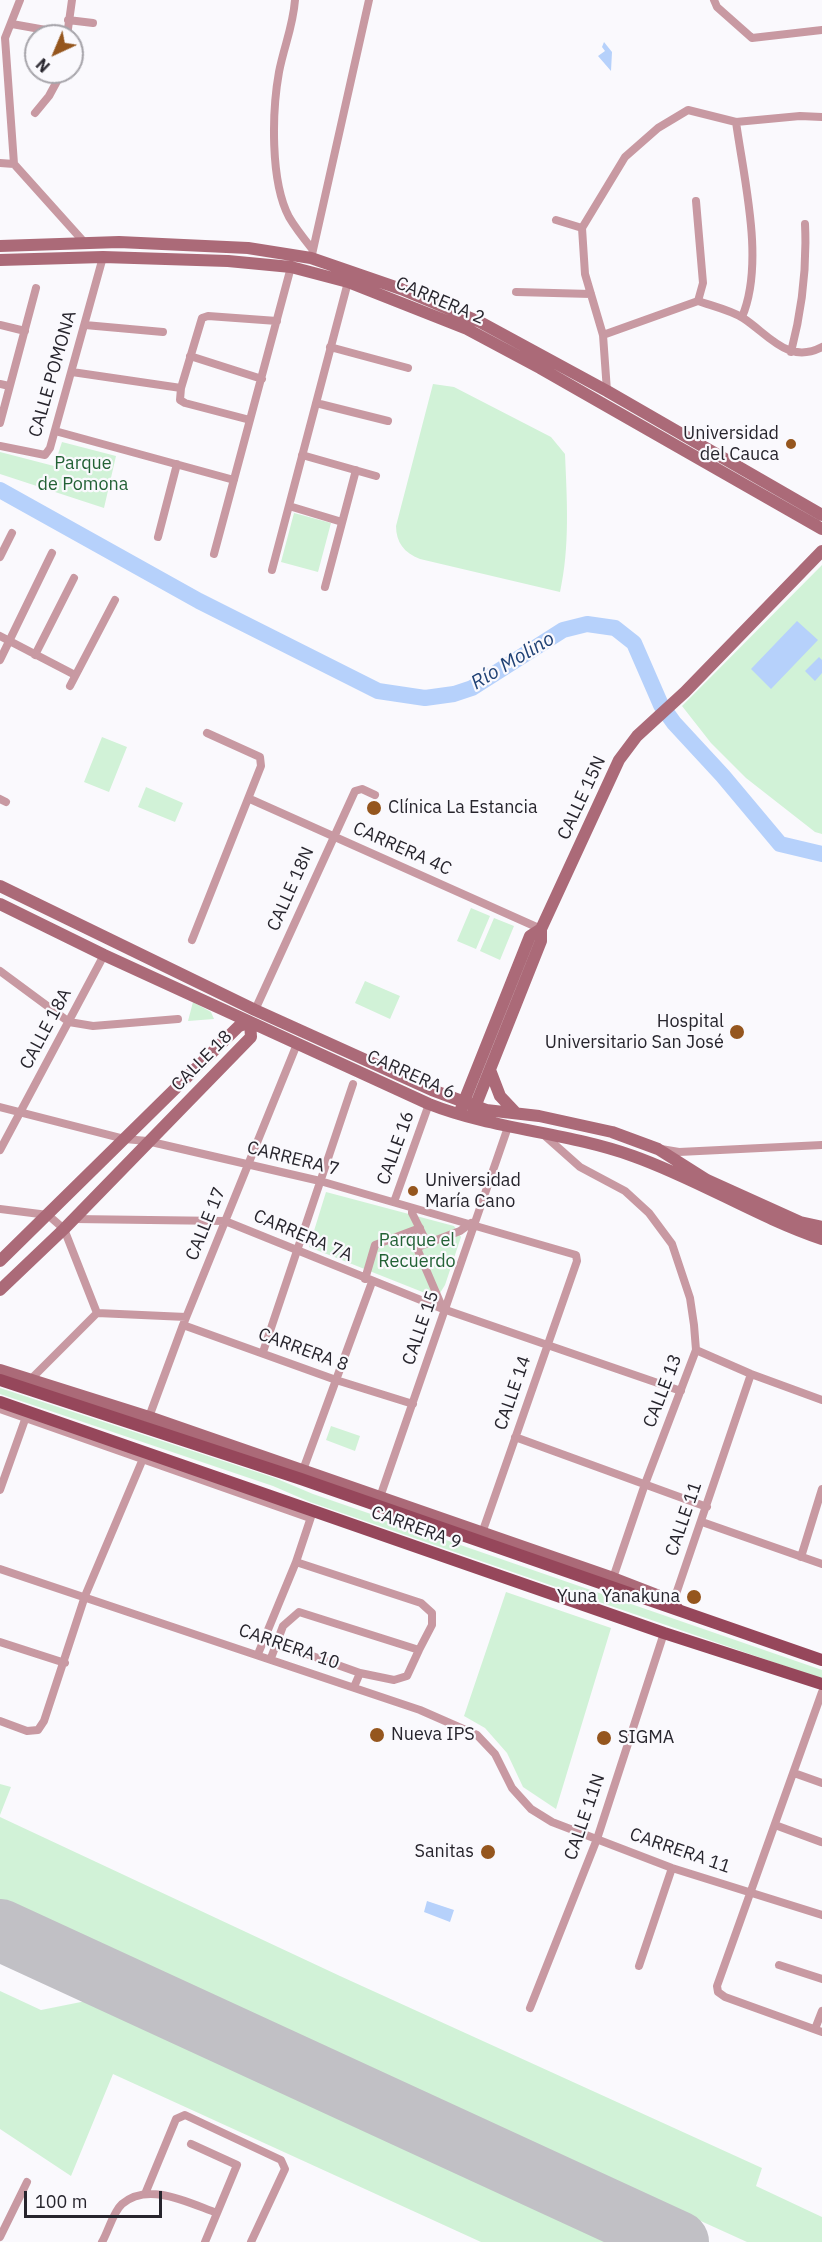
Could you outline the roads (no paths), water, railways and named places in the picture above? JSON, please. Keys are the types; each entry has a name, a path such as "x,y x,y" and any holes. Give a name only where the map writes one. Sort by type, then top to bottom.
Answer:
{"main road":[{"name":"CARRERA 2","path":"0,246 84,242 248,248 312,254 480,322 607,391 822,515"},
{"name":"CARRERA 2","path":"0,260 103,257 218,261 291,267 348,282 467,329 540,368 822,529"},
{"name":"CALLE 15N","path":"469,1105 530,936 541,929 619,760 637,736 685,692 822,551"},
{"name":"CARRERA 6","path":"0,886 255,1010 469,1105 612,1132 657,1149 707,1180 800,1222 822,1227"},
{"name":"CARRERA 6","path":"0,904 104,955 429,1104 464,1117 587,1141 636,1156 793,1230 822,1239"},
{"path":"464,1117 490,1070 542,941 541,929"},
{"path":"222,1009 227,1024 225,1040"},
{"name":"CALLE 18N","path":"250,1022 255,1010"},
{"name":"CALLE 18","path":"0,1261 239,1026 250,1022 251,1037 147,1141 74,1219 0,1290"},
{"path":"490,1070 500,1096 516,1113"},
{"path":"0,1370 149,1417 303,1470 379,1502 453,1523 481,1537 613,1578 671,1603 684,1613"},
{"name":"CARRERA 9","path":"0,1380 379,1502 430,1525 481,1537 684,1613 822,1660"},
{"name":"CARRERA 9","path":"0,1402 26,1415 144,1457 664,1633 822,1684"},
{"path":"430,1525 453,1523"}],"street":[{"path":"20,0 12,24 4,38 14,164 84,242"},
{"path":"68,24 72,0"},
{"path":"295,0 293,26 280,70 274,118 274,155 288,214 312,254"},
{"path":"312,254 369,0"},
{"path":"714,0 717,7 753,38 822,30"},
{"path":"68,20 93,23"},
{"path":"12,24 24,26"},
{"path":"35,113 56,84"},
{"path":"607,391 603,335 585,274 582,228 625,157 658,128 688,110 736,122 800,116 822,117"},
{"path":"736,122 750,231 750,297 742,317"},
{"path":"0,163 14,164"},
{"path":"696,201 704,284 698,301"},
{"path":"556,220 582,228"},
{"path":"791,352 801,301 806,254 805,224"},
{"name":"CALLE POMONA","path":"0,446 45,455 50,448 103,257"},
{"path":"214,554 291,267"},
{"path":"272,570 348,282"},
{"path":"0,423 36,288"},
{"path":"516,292 591,294"},
{"path":"603,335 698,301 742,317 775,344 791,352 805,353 822,347"},
{"path":"250,420 185,403 180,400 181,388 202,318 208,316 277,321"},
{"path":"0,325 25,331"},
{"path":"85,325 163,332"},
{"path":"330,348 408,368"},
{"path":"190,356 262,379"},
{"path":"72,372 181,388"},
{"path":"0,384 9,386"},
{"path":"316,403 388,421"},
{"path":"55,431 234,480"},
{"path":"302,455 376,476"},
{"path":"158,537 177,464"},
{"path":"325,587 356,470"},
{"path":"288,506 342,522"},
{"path":"0,557 12,533"},
{"path":"0,660 52,554"},
{"path":"35,655 74,578"},
{"path":"70,686 115,600"},
{"path":"0,636 75,675"},
{"path":"192,940 250,799 261,766 260,758 207,733"},
{"name":"CALLE 18N","path":"255,1010 357,789 375,795"},
{"name":"CARRERA 4C","path":"250,799 541,929"},
{"name":"CALLE 18A","path":"0,1150 104,955"},
{"path":"0,971 69,1022 93,1026 178,1019"},
{"name":"CALLE 17","path":"149,1417 184,1321 297,1044"},
{"path":"262,1352 353,1084"},
{"name":"CALLE 16","path":"394,1202 429,1104"},
{"name":"CARRERA 7","path":"0,1107 20,1114 125,1139 147,1141 320,1180 576,1255"},
{"name":"CALLE 15","path":"379,1502 472,1224 508,1127"},
{"name":"CALLE 13","path":"539,1131 580,1167 625,1191 649,1213 672,1244 690,1298 696,1350 645,1484 613,1578"},
{"name":"CARRERA 6","path":"657,1149 679,1152 822,1145"},
{"path":"412,1208 412,1213 428,1243"},
{"path":"0,1209 48,1215 64,1229 97,1313 31,1379"},
{"name":"CARRERA 7A","path":"74,1219 225,1221 368,1281 681,1391"},
{"path":"418,1247 472,1224"},
{"path":"303,1470 336,1380 368,1281 375,1245 420,1228"},
{"path":"410,1232 444,1309"},
{"name":"CALLE 14","path":"481,1537 577,1262 576,1255"},
{"name":"CARRERA 8","path":"97,1313 184,1321 336,1380 413,1404"},
{"path":"696,1350 751,1374 822,1400"},
{"name":"CALLE 11","path":"642,1589 674,1597 702,1522 751,1374"},
{"path":"0,1409 26,1415 0,1490"},
{"path":"515,1437 707,1506"},
{"path":"0,1721 27,1731 38,1730 44,1721 65,1663 85,1596 144,1457"},
{"path":"801,1557 822,1489"},
{"path":"258,1654 296,1562 311,1514"},
{"path":"702,1522 822,1564"},
{"path":"276,1643 360,1673 394,1680 406,1676 432,1625 432,1613 421,1603 296,1562"},
{"name":"CARRERA 10","path":"0,1569 271,1658 420,1710 477,1735 495,1754 512,1788 531,1809"},
{"path":"271,1658 283,1626 299,1612 419,1650"},
{"name":"CALLE 11N","path":"530,2008 597,1839 664,1633"},
{"path":"0,1642 65,1663"},
{"path":"354,1687 360,1673"},
{"path":"822,1692 717,1986 718,1992 819,2030 822,2011"},
{"path":"794,1773 822,1783"},
{"name":"CARRERA 11","path":"531,1809 552,1822 672,1868 822,1915"},
{"path":"775,1825 821,1842"},
{"path":"639,1966 672,1868"},
{"path":"779,1965 822,1979"},
{"path":"145,2194 176,2119 185,2115 281,2160 284,2164 285,2169 251,2242"},
{"path":"191,2144 237,2165 205,2242"},
{"path":"0,2237 27,2182"},
{"path":"102,2242 122,2204 145,2194 166,2196 217,2212"}],"water":[{"path":"604,42 612,52 611,71 598,56 605,51 602,47"},
{"path":"797,621 818,640 771,689 751,669"},
{"path":"819,657 822,660 822,673 815,681 805,671"},
{"path":"427,1901 454,1910 450,1922 424,1912"}],"waterway":[{"name":"Río Molino","path":"0,490 199,601 378,691 425,698 454,694 472,688 563,630 587,624 615,628 634,643 661,705 674,723 723,776 780,844 822,854"}],"place":[{"name":"Universidad del Cauca","path":"791,444"},
{"name":"Clínica La Estancia","path":"374,808"},
{"name":"Hospital Universitario San José","path":"737,1032"},
{"name":"Universidad María Cano","path":"413,1191"},
{"name":"Yuna Yanakuna","path":"694,1597"},
{"name":"Nueva IPS","path":"377,1735"},
{"name":"SIGMA","path":"604,1738"},
{"name":"Sanitas","path":"488,1852"}],"park label":[{"name":"Parque de Pomona","path":"83,474"},
{"name":"Parque el Recuerdo","path":"417,1251"}]}
